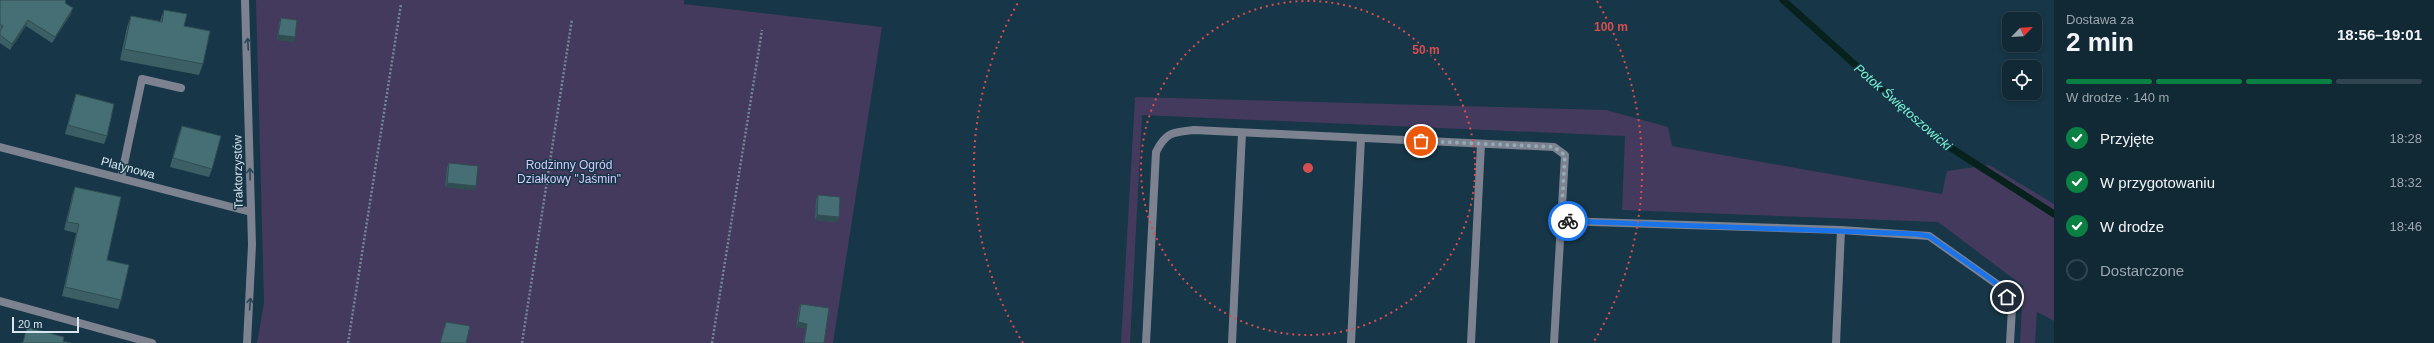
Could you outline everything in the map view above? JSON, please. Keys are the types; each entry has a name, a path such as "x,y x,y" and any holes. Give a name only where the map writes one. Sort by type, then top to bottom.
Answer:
{"street":[{"name":"Traktorzystów","path":"245,0 251,293 247,343"},
{"path":"121,178 142,79 181,88"},
{"path":"1146,343 1156,152 1162,139 1174,132 1194,130 1554,147 1565,155 1554,343"},
{"path":"1232,343 1242,133"},
{"path":"1351,343 1361,138"},
{"path":"1471,343 1481,144"},
{"name":"Platynowa","path":"0,147 250,212"},
{"path":"1561,221 1841,230 1929,236 2001,287 2012,308 2010,343"},
{"path":"1836,343 1841,230"},
{"path":"0,301 152,343"}],"path":[{"path":"348,343 401,4"},
{"path":"522,343 572,19"},
{"path":"712,343 762,30"}],"green space":[{"name":"Rodzinny Ogród Działkowy \"Jaśmin\"","path":"256,0 684,0 684,4 882,27 833,343 257,343 264,303"},
{"path":"1135,97 1606,110 1668,127 1672,146 1942,194 1947,171 1989,165 2054,204 2054,321 2037,312 2035,343 2020,343 2023,286 1938,222 1622,210 1625,136 1142,115 1130,343 1121,343"}],"building":[{"path":"0,0 66,0 65,3 73,8 55,37 28,20 12,44 0,35 0,31 3,26 0,24"},
{"path":"164,10 187,14 184,26 210,31 203,64 124,49 131,16 162,22"},
{"path":"281,18 297,20 295,37 278,35"},
{"path":"76,94 114,104 107,136 68,125"},
{"path":"182,126 221,136 212,169 173,158"},
{"path":"449,163 478,166 476,186 447,183"},
{"path":"75,187 121,197 107,260 129,265 121,300 65,287 79,224 67,222"},
{"path":"818,195 840,197 839,217 817,215"},
{"path":"801,304 829,308 824,343 804,343 807,324 798,322"},
{"path":"446,322 470,326 466,343 440,343"},
{"path":"27,327 64,337 63,341 71,343 21,343 23,342"}],"waterway":[{"name":"Potok Świętoszowicki","path":"1783,0 1940,141 2054,214"}],"way so far":[{"path":"1421,141 1554,147 1565,155 1561,221 1568,221"}],"route":[{"path":"1568,221 1841,230 1929,236 2001,287 2007,297"}]}
